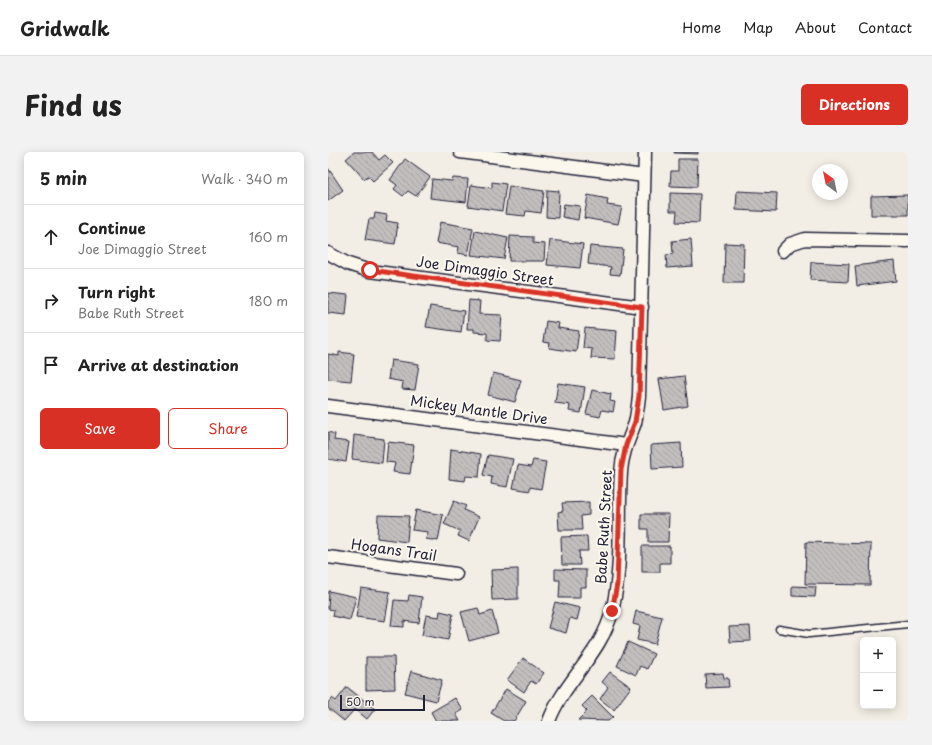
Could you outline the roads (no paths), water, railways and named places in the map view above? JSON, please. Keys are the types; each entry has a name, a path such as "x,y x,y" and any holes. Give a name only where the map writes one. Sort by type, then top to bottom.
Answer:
{"street":[{"path":"460,152 644,176"},
{"name":"Babe Ruth Street","path":"549,721 560,698 592,653 608,624 617,584 621,470 626,445 635,422 639,396 645,152"},
{"path":"783,251 790,244 805,239 908,241"},
{"name":"Joe Dimaggio Street","path":"328,253 348,264 370,270 642,307"},
{"name":"Mickey Mantle Drive","path":"328,406 626,445"},
{"name":"Hogans Trail","path":"328,557 456,574"}],"lane":[{"path":"779,629 809,634 908,624"}]}
